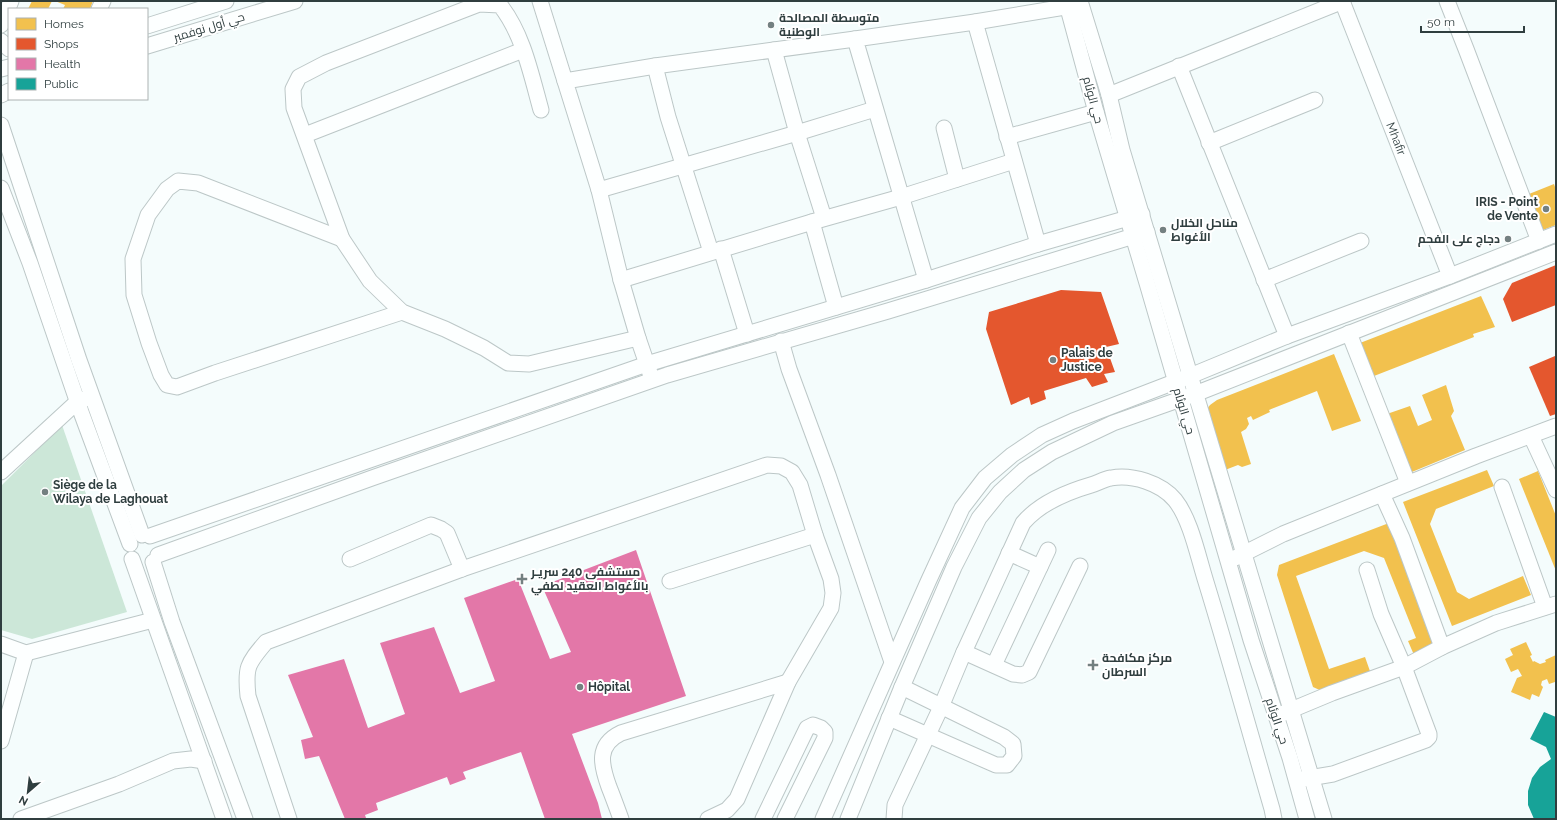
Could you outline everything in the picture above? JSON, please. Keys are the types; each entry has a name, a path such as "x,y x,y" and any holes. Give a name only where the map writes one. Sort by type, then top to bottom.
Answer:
{"street":[{"name":"حي أول نوفمبر","path":"148,26 226,1"},
{"name":"حي أول نوفمبر","path":"148,46 295,1"},
{"path":"540,1 599,190 621,280 638,338 653,380"},
{"path":"1109,94 1342,1"},
{"name":"Mhafir","path":"1342,1 1450,276"},
{"path":"1447,1 1539,241"},
{"path":"566,81 655,66 975,22 1076,3"},
{"name":"حي الوئام","path":"1076,3 1109,94 1135,216 1133,237 1176,381 1188,396 1244,554 1324,819"},
{"name":"حي الوئام","path":"1076,3 1096,112 1135,216 1148,232 1190,376 1188,396 1228,560 1251,640 1308,819"},
{"path":"541,110 523,50 508,16 500,5 479,4 326,63 299,77 293,90 294,108 342,239 370,281 402,312 445,329 484,348 508,363 529,364 638,338"},
{"path":"1,25 8,8"},
{"path":"975,22 1038,244"},
{"path":"855,39 926,280"},
{"path":"305,135 523,50"},
{"path":"774,50 797,133 818,220 836,307"},
{"path":"655,66 668,118 683,166 747,334"},
{"path":"1179,66 1287,336"},
{"path":"1209,143 1315,100"},
{"path":"599,190 875,109"},
{"path":"1007,137 1096,112"},
{"path":"1,124 84,400 130,544"},
{"path":"944,128 957,179"},
{"path":"621,280 818,220 901,197 1014,161"},
{"path":"342,239 198,183 178,181 167,189 148,215 133,259 134,295 154,356 161,375 167,385 177,387 215,373 402,312"},
{"path":"1,188 84,400 146,535 157,542 159,551 156,559 172,622 244,819"},
{"path":"224,819 128,549 133,540 647,364 926,280 1038,244 1135,216"},
{"path":"132,559 142,565 148,564 156,559 379,476 667,375 1148,232"},
{"path":"823,819 962,508 985,478 1012,455 1042,435 1073,421 1190,376 1287,336 1450,276 1556,234"},
{"path":"1264,280 1361,241"},
{"path":"848,819 902,687 958,560 979,518 1000,492 1024,470 1052,452 1113,423 1188,396 1556,252"},
{"path":"1349,333 1408,484"},
{"path":"781,341 789,369 828,475 892,662"},
{"path":"1,472 84,400"},
{"path":"1228,560 1244,554 1283,534 1556,426"},
{"path":"1531,436 1556,490"},
{"path":"289,819 248,696 246,676 251,659 266,642 462,569 767,465 781,466 792,472 800,485 814,535 831,579 833,593 831,608 788,682 737,799 727,810 708,819"},
{"path":"894,819 896,805 1023,523 1039,509 1069,493 1111,478 1130,477 1147,482 1157,487 1174,499 1184,514 1238,690 1274,819"},
{"path":"1275,717 1332,693 1404,667 1442,647 1496,623 1550,606 1502,487"},
{"path":"1382,494 1402,538 1442,647"},
{"path":"350,559 431,525 441,529 447,534 462,569"},
{"path":"670,581 814,535"},
{"path":"994,665 1048,550"},
{"path":"1009,553 1040,567"},
{"path":"964,652 1013,674 1022,675 1029,672 1080,566"},
{"path":"1296,780 1333,774 1426,740 1429,737 1404,667 1381,614 1367,570"},
{"path":"1,644 26,653 153,620"},
{"path":"1,741 26,653"},
{"path":"621,819 603,770 602,760 604,749 612,738 621,733 788,682"},
{"path":"889,718 996,765 1007,765 1014,756 1013,744 1004,737 902,687"},
{"path":"763,819 807,728 813,725 821,728 825,732 824,738 785,819"},
{"path":"21,819 119,784 173,761 198,743"},
{"path":"173,761 192,759 204,761"}],"green space":[{"path":"62,425 127,612 32,639 1,630 1,486"}],"building: Homes":[{"path":"32,1 52,1 48,8 28,8"},
{"path":"55,1 93,1 90,8 64,8 65,5"},
{"name":"IRIS - Point de Vente","path":"1554,184 1556,190 1556,225 1543,230 1529,194"},
{"path":"1481,296 1495,327 1473,334 1474,337 1374,376 1360,343"},
{"path":"1334,354 1361,421 1332,431 1317,391 1269,410 1270,412 1253,420 1251,416 1247,418 1249,424 1246,429 1241,432 1251,464 1242,467 1238,465 1225,470 1207,409 1210,405 1217,400"},
{"path":"1446,385 1454,411 1451,416 1465,450 1407,474 1384,415 1410,406 1418,426 1432,420 1422,395"},
{"path":"1487,470 1494,486 1436,509 1430,524 1457,592 1469,599 1523,576 1531,595 1452,626 1403,502"},
{"path":"1538,471 1556,516 1556,571 1519,479"},
{"path":"1389,523 1435,640 1432,648 1414,655 1408,641 1416,638 1384,558 1364,551 1296,576 1329,669 1365,657 1371,674 1324,692 1313,687 1277,575 1279,565"},
{"path":"1526,642 1532,655 1530,656 1533,662 1534,661 1540,664 1556,655 1556,685 1555,682 1549,684 1547,679 1542,681 1541,685 1543,687 1539,697 1532,694 1530,700 1511,692 1517,678 1522,676 1518,669 1511,672 1505,659 1513,655 1510,649"}],"building: Shops":[{"path":"1556,265 1556,305 1512,322 1503,299 1512,283"},
{"name":"Palais de Justice","path":"1061,290 1101,292 1119,344 1106,347 1115,372 1104,374 1108,382 1092,387 1086,378 1044,391 1046,399 1031,405 1029,397 1011,405 986,329 989,312"},
{"path":"1555,356 1556,414 1550,416 1529,367"}],"building: Health":[{"name":"Hôpital","path":"636,550 686,696 572,734 598,803 602,819 545,819 521,752 463,772 466,779 450,785 447,777 376,803 378,810 365,815 366,818 345,819 319,756 305,759 301,740 313,737 288,675 344,659 368,728 405,714 380,643 434,627 460,693 495,681 464,598 518,579 550,659 571,652 542,586"}],"building: Public":[{"path":"1544,712 1556,717 1556,819 1534,819 1528,805 1528,791 1532,778 1540,767 1551,759 1546,747 1530,739"}],"place":[{"name":"متوسطة المصالحة الوطنية","path":"771,25"},
{"name":"IRIS - Point de Vente","path":"1546,209"},
{"name":"مناحل الخلال الأغواط","path":"1163,230"},
{"name":"دجاج على الفحم","path":"1508,239"},
{"name":"Palais de Justice","path":"1053,360"},
{"name":"Siège de la Wilaya de Laghouat","path":"45,492"},
{"name":"مستشفى 240 سريـر بالأغواط العقيد لطفي","path":"522,579"},
{"name":"مركز مكافحة السرطان","path":"1093,665"},
{"name":"Hôpital","path":"580,687"}]}
